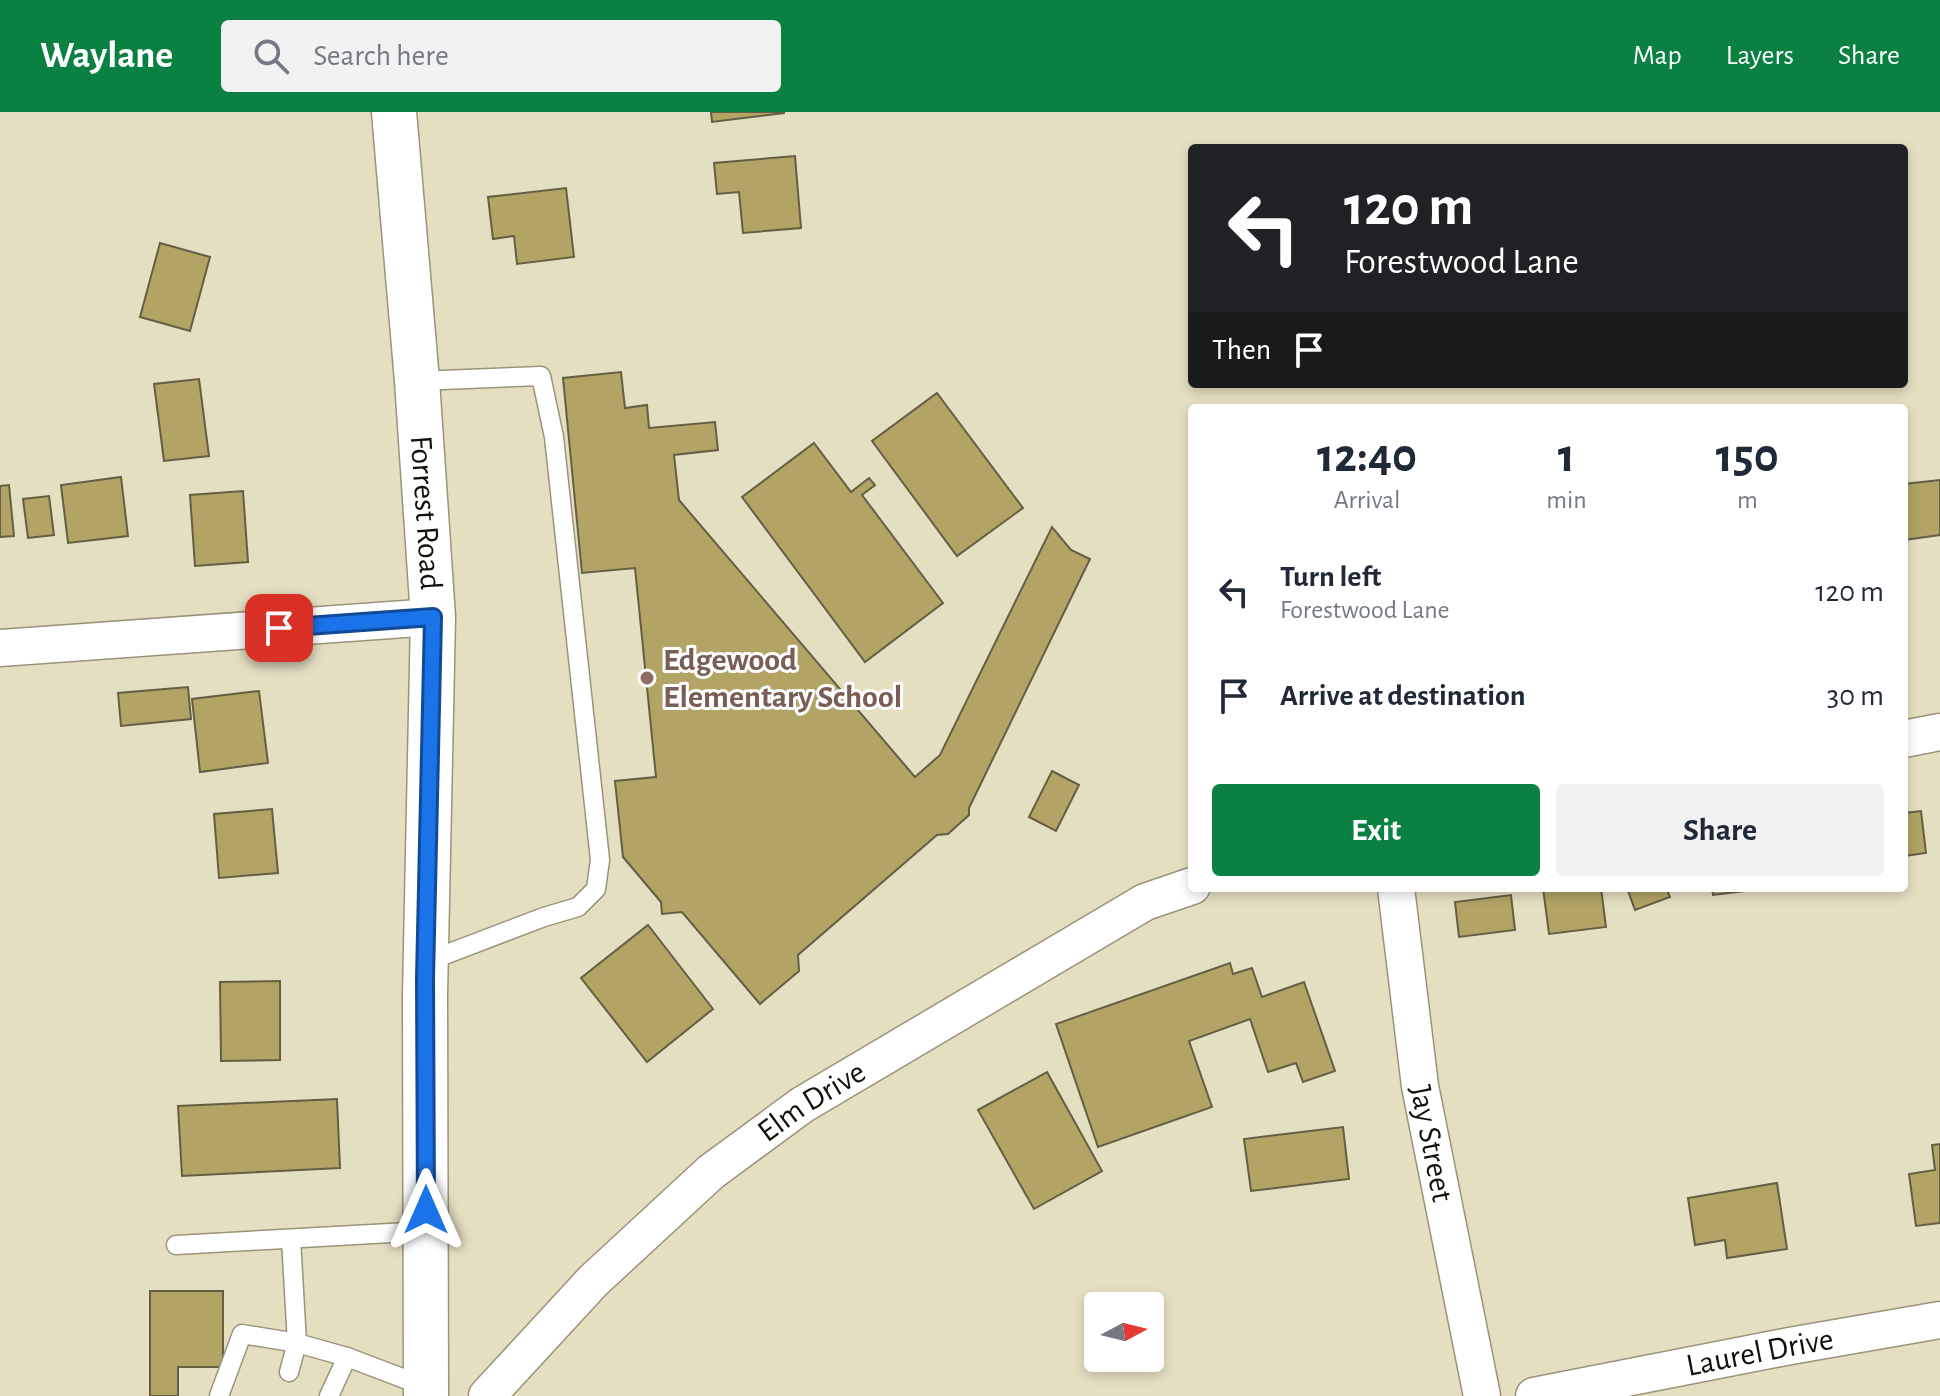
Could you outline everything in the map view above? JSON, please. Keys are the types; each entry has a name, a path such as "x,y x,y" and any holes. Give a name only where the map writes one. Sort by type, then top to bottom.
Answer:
{"main road":[{"name":"Forrest Road","path":"394,112 433,617 426,962 426,1392"}],"street":[{"path":"0,648 433,617"},
{"path":"1908,738 1940,732"},
{"name":"Elm Drive","path":"487,1396 593,1281 700,1182 802,1105 1145,902 1188,887"},
{"name":"Jay Street","path":"1396,892 1420,1086 1482,1396"},
{"name":"Laurel Drive","path":"1534,1396 1940,1320"}],"lane":[{"path":"417,381 541,376 554,437 600,860 596,889 578,907 426,962"},
{"path":"176,1245 426,1231"},
{"path":"289,1372 297,1343 291,1239"},
{"path":"219,1396 242,1334 297,1343 347,1357 426,1392"},
{"path":"329,1396 347,1357"}],"building":[{"path":"711,112 784,112 784,113 712,122"},
{"path":"795,156 801,228 743,233 739,192 717,194 714,163"},
{"path":"566,188 574,257 517,264 514,236 493,239 488,197"},
{"path":"160,243 210,257 190,331 140,317"},
{"path":"621,372 625,408 647,405 649,428 715,422 718,450 674,455 679,500 915,777 940,755 1052,527 1071,550 1090,559 969,808 969,815 948,834 937,835 798,955 799,971 760,1004 682,912 662,914 661,902 623,857 615,781 656,777 635,568 582,573 563,378"},
{"path":"199,379 209,456 164,461 154,384"},
{"path":"937,393 1023,508 957,556 872,441"},
{"path":"814,443 851,492 869,478 875,485 862,495 943,603 865,662 742,497"},
{"path":"121,477 128,536 68,543 61,485"},
{"path":"1940,480 1940,535 1908,539 1908,484"},
{"path":"9,485 14,536 0,537 0,486"},
{"path":"243,491 248,562 195,566 190,495"},
{"path":"49,496 54,535 28,538 23,499"},
{"path":"188,687 191,719 121,726 118,693"},
{"path":"259,691 268,763 200,772 192,699"},
{"path":"1052,771 1079,785 1056,831 1029,817"},
{"path":"272,809 278,873 219,878 214,814"},
{"path":"1921,811 1926,853 1908,855 1908,813"},
{"path":"1544,892 1602,892 1606,927 1549,934"},
{"path":"1628,892 1668,892 1670,897 1635,910"},
{"path":"1511,895 1515,930 1459,937 1455,902"},
{"path":"648,925 713,1009 647,1062 581,978"},
{"path":"1230,963 1233,974 1252,968 1262,997 1304,982 1335,1071 1303,1082 1296,1063 1268,1072 1250,1019 1189,1041 1212,1107 1098,1147 1056,1024"},
{"path":"280,981 280,1060 221,1061 220,982"},
{"path":"1047,1072 1102,1171 1034,1209 978,1110"},
{"path":"337,1099 340,1168 182,1176 178,1106"},
{"path":"1343,1127 1349,1179 1251,1191 1244,1139"},
{"path":"1940,1144 1940,1223 1916,1226 1909,1174 1935,1170 1932,1145"},
{"path":"1777,1183 1787,1249 1727,1258 1725,1240 1695,1245 1688,1198"},
{"path":"150,1291 223,1291 223,1367 178,1367 178,1396 150,1396"}],"place":[{"name":"Edgewood Elementary School","path":"647,678"}],"route":[{"path":"279,628 433,617 425,978 426,1210"}]}
